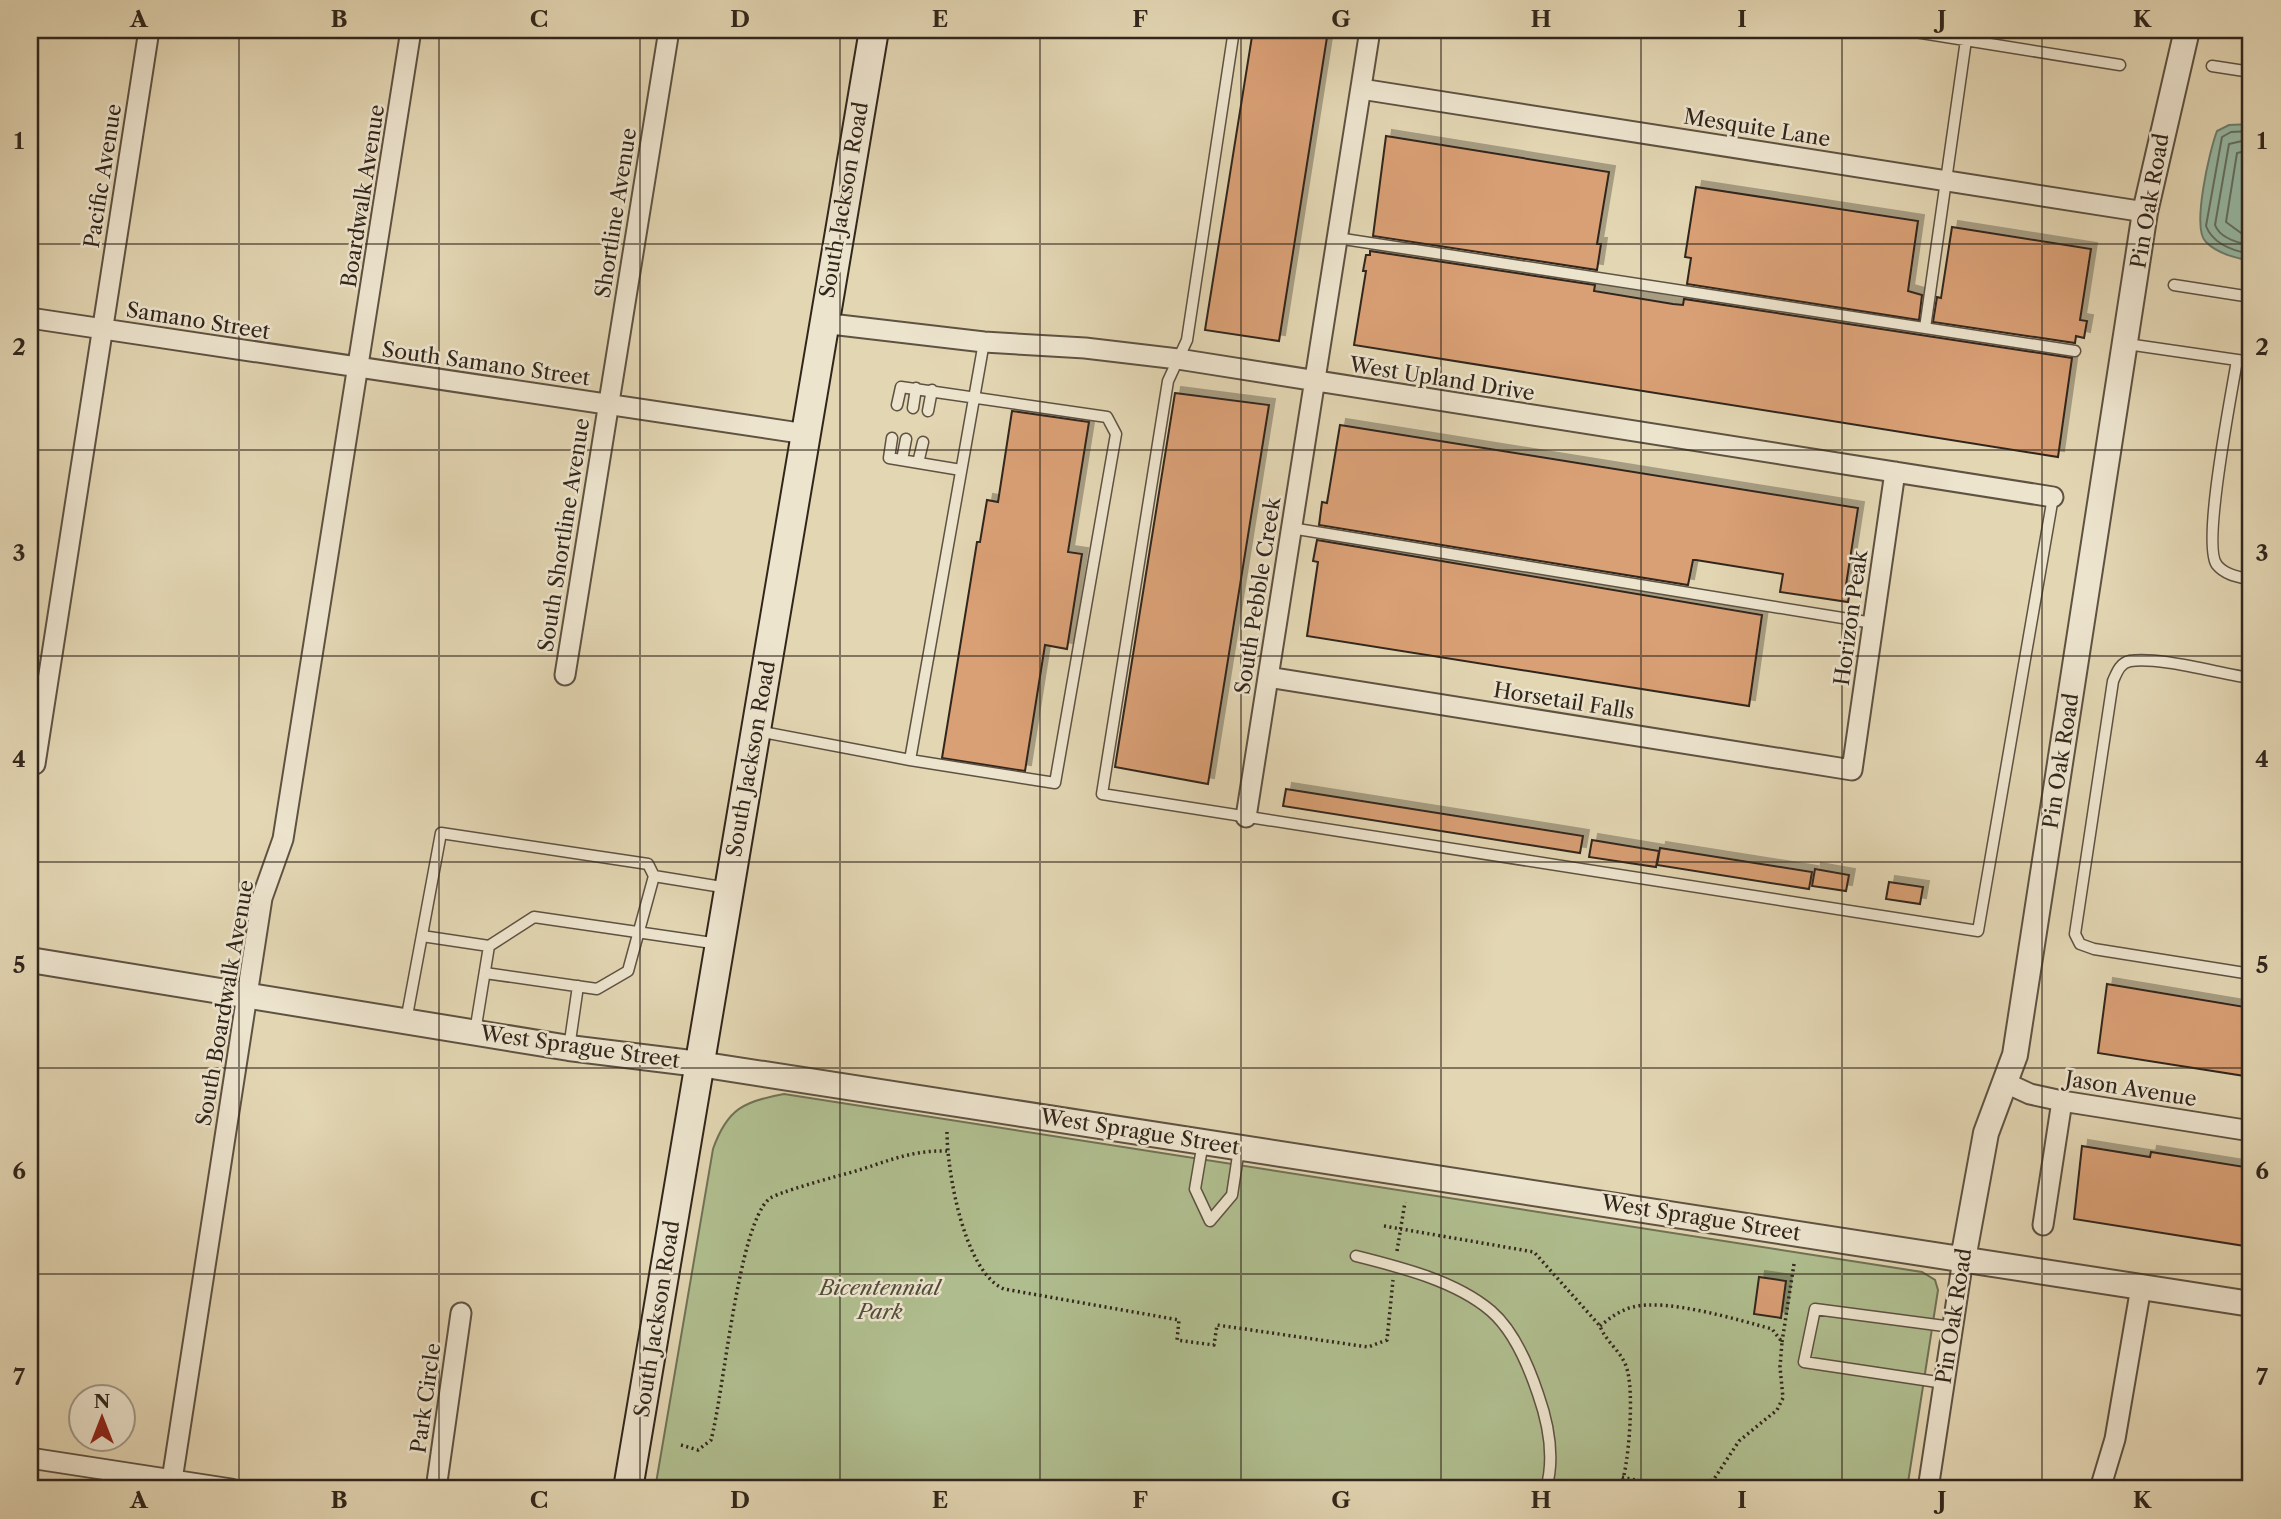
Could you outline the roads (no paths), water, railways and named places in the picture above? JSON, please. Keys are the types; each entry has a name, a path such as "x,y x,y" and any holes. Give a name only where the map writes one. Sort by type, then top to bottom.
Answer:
{"main road":[{"name":"South Jackson Road","path":"628,1489 806,434 822,323 874,30"}],"street":[{"name":"Pacific Avenue","path":"35,764 149,30"},
{"name":"Boardwalk Avenue","path":"359,370 411,30"},
{"name":"Shortline Avenue","path":"608,403 669,30"},
{"name":"South Pebble Creek","path":"1246,817 1370,30"},
{"name":"Pin Oak Road","path":"1928,1489 1963,1259 1986,1133 2006,1083 2025,996 2146,212 2187,30"},
{"name":"Mesquite Lane","path":"1361,89 2146,212"},
{"name":"Samano Street","path":"30,318 359,370"},
{"name":"West Upland Drive","path":"822,323 984,342 1085,348 1178,359 2053,497"},
{"name":"South Samano Street","path":"359,370 608,403 806,434"},
{"name":"South Boardwalk Avenue","path":"173,1480 245,994 262,898 283,839 359,370"},
{"name":"South Shortline Avenue","path":"565,675 608,403"},
{"name":"Horizon Peak","path":"1852,770 1895,472"},
{"name":"Horsetail Falls","path":"1268,677 1852,770"},
{"name":"West Sprague Street","path":"30,960 569,1048 699,1064 2251,1304"},
{"name":"Jason Avenue","path":"2006,1083 2030,1094 2062,1101 2251,1131"},
{"path":"2043,1225 2062,1101"},
{"path":"2100,1489 2115,1439 2141,1287"},
{"name":"Park Circle","path":"436,1489 461,1313"},
{"path":"30,1458 231,1489"}],"lane":[{"path":"1234,30 1187,340 1168,381 1102,794 1978,931 2053,497"},
{"path":"1903,30 2120,65"},
{"path":"1925,328 1966,40"},
{"path":"2212,66 2251,72"},
{"path":"1337,238 2074,351"},
{"path":"2174,285 2251,297"},
{"path":"910,760 984,342"},
{"path":"2126,344 2251,362"},
{"path":"2237,360 2212,520 2211,552 2216,564 2229,574 2251,580"},
{"path":"756,731 910,760 1055,783 1116,434 1107,417 932,390 901,387 897,405"},
{"path":"912,408 916,388"},
{"path":"928,411 932,390"},
{"path":"892,438 889,458 961,470"},
{"path":"902,460 906,439"},
{"path":"918,463 923,442"},
{"path":"1292,528 1873,623"},
{"path":"2251,678 2148,661 2128,661 2118,668 2113,681 2075,934 2081,944 2094,949 2251,974"},
{"path":"406,1021 441,833 648,864 654,876 636,932 628,971 597,989 485,973"},
{"path":"654,876 729,888"},
{"path":"422,936 489,946 534,917 719,944"},
{"path":"475,1032 489,946"},
{"path":"569,1048 578,986"},
{"path":"1203,1142 1195,1189 1210,1221 1231,1195 1239,1147"},
{"path":"1356,1256 1429,1275 1491,1311 1526,1359 1545,1414 1553,1466 1546,1489"},
{"path":"1944,1384 1804,1362 1815,1309 1952,1327"}],"water":[{"path":"2251,124 2251,261 2216,250 2206,242 2200,222 2206,171 2217,131 2229,125"}],"park label":[{"name":"Bicentennial Park","path":"880,1300"}]}
